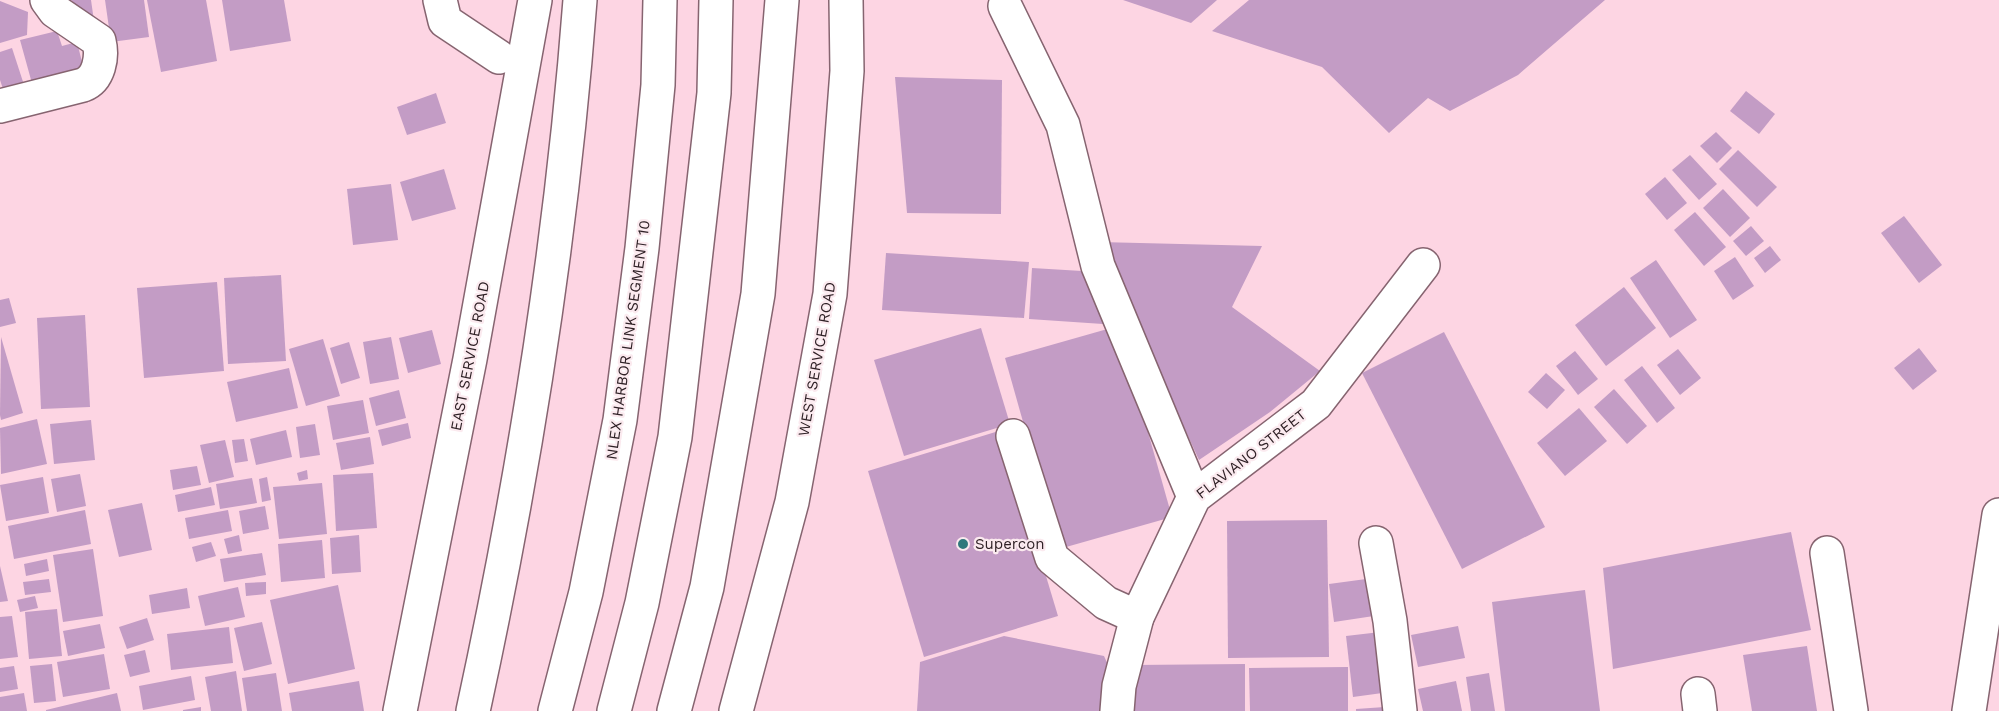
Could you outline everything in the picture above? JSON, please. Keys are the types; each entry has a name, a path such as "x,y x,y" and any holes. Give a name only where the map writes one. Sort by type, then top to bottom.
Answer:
{"main road":[{"path":"0,106 83,85 92,82 96,75 99,41 55,11 48,0"},
{"path":"440,0 445,21 499,57"},
{"name":"EAST SERVICE ROAD","path":"400,711 470,359 535,0"},
{"path":"473,711 503,572 550,288 580,0"},
{"name":"NLEX HARBOR LINK SEGMENT 10","path":"555,711 586,592 620,420 642,248 658,85 660,0"},
{"path":"614,711 642,603 675,437 714,93 716,0"},
{"path":"674,711 707,587 758,294 782,0"},
{"name":"WEST SERVICE ROAD","path":"736,711 792,502 831,294 847,71 846,0"},
{"path":"1005,6 1063,125 1098,266 1194,497"},
{"name":"FLAVIANO STREET","path":"1117,711 1119,686 1137,617 1194,497 1316,404 1363,346 1423,265"},
{"path":"1013,436 1052,558 1106,603 1137,617"},
{"path":"1969,711 1999,515"},
{"path":"1376,543 1389,621 1400,711"},
{"path":"1827,554 1851,711"}],"building":[{"path":"71,0 91,0 94,21"},
{"path":"105,0 144,0 149,37 111,42"},
{"path":"147,0 206,0 217,61 161,72"},
{"path":"222,0 284,0 291,41 230,51"},
{"path":"1123,0 1217,0 1191,23"},
{"path":"1249,0 1605,0 1518,75 1450,111 1428,98 1389,133 1322,67 1212,31"},
{"path":"0,1 28,12 27,35 0,43"},
{"path":"57,31 62,46 77,42 85,74 33,87 20,40"},
{"path":"12,48 26,91 6,98 0,80 0,52"},
{"path":"895,77 1002,80 1001,214 907,213"},
{"path":"1746,91 1775,114 1759,134 1730,111"},
{"path":"436,93 446,123 407,135 397,107"},
{"path":"1716,132 1732,148 1717,163 1700,146"},
{"path":"1738,150 1777,187 1757,207 1719,169"},
{"path":"1690,155 1717,184 1699,200 1672,170"},
{"path":"444,169 456,209 412,221 400,182"},
{"path":"1665,177 1687,203 1667,220 1645,194"},
{"path":"391,184 398,240 353,245 347,189"},
{"path":"1723,189 1750,218 1730,237 1703,208"},
{"path":"1695,212 1726,247 1704,266 1674,230"},
{"path":"1904,216 1942,265 1919,283 1881,233"},
{"path":"1751,226 1764,241 1746,256 1733,241"},
{"path":"1099,242 1262,246 1232,307 1320,371 1270,412 1199,460"},
{"path":"1770,246 1781,260 1765,273 1754,258"},
{"path":"886,253 1029,262 1024,318 882,310"},
{"path":"1735,257 1754,286 1733,300 1714,271"},
{"path":"1656,260 1697,320 1670,338 1630,278"},
{"path":"1032,268 1082,271 1096,283 1104,305 1103,324 1029,319"},
{"path":"281,275 286,361 228,364 224,278"},
{"path":"217,282 224,371 144,378 137,288"},
{"path":"1624,287 1656,328 1606,366 1575,325"},
{"path":"9,298 16,323 0,327 0,300"},
{"path":"85,315 90,407 41,409 37,318"},
{"path":"1118,326 1172,517 1059,549 1005,358"},
{"path":"981,328 1010,424 904,456 874,360"},
{"path":"432,330 441,364 408,373 399,338"},
{"path":"1444,332 1545,527 1462,569 1362,373"},
{"path":"1,337 23,413 1,420 0,415"},
{"path":"391,337 399,379 370,384 363,342"},
{"path":"323,339 340,396 306,406 289,349"},
{"path":"349,342 360,378 341,384 330,348"},
{"path":"1919,348 1937,371 1913,390 1894,368"},
{"path":"1678,349 1701,378 1680,395 1657,365"},
{"path":"1575,351 1598,379 1578,395 1556,366"},
{"path":"1642,366 1675,408 1657,423 1624,380"},
{"path":"289,368 298,408 236,422 227,382"},
{"path":"1546,373 1565,390 1547,409 1528,392"},
{"path":"1614,389 1647,426 1627,444 1594,407"},
{"path":"399,390 406,418 376,426 369,398"},
{"path":"363,400 369,433 333,440 327,406"},
{"path":"1579,408 1607,441 1565,476 1537,443"},
{"path":"37,419 47,464 1,474 0,428"},
{"path":"91,420 95,460 54,464 50,424"},
{"path":"408,423 411,438 382,446 378,430"},
{"path":"315,424 320,455 300,458 296,427"},
{"path":"286,430 292,457 256,465 250,439"},
{"name":"Supercon","path":"1002,430 1058,616 924,657 868,471"},
{"path":"370,437 374,464 341,470 336,443"},
{"path":"244,439 248,461 235,463 232,440"},
{"path":"225,440 234,477 209,483 200,445"},
{"path":"197,466 201,485 173,490 170,470"},
{"path":"307,470 308,479 299,481 297,473"},
{"path":"373,473 377,528 336,531 333,475"},
{"path":"80,474 86,506 57,512 51,479"},
{"path":"43,477 49,513 6,521 0,485"},
{"path":"267,477 271,500 262,502 259,479"},
{"path":"252,478 257,503 220,509 216,484"},
{"path":"322,483 327,534 279,539 273,487"},
{"path":"211,487 215,505 178,512 175,495"},
{"path":"142,503 152,550 119,557 108,510"},
{"path":"265,506 269,529 243,534 239,511"},
{"path":"85,510 91,544 14,559 8,526"},
{"path":"228,510 232,531 189,539 185,518"},
{"path":"1327,520 1329,657 1228,658 1227,521"},
{"path":"1791,532 1811,630 1613,669 1603,568"},
{"path":"239,535 242,551 228,554 224,539"},
{"path":"359,535 361,572 332,574 330,538"},
{"path":"322,540 325,578 281,582 278,544"},
{"path":"211,542 216,556 196,562 192,547"},
{"path":"93,549 103,616 63,622 53,555"},
{"path":"262,553 266,575 224,582 220,559"},
{"path":"47,559 49,571 26,576 24,564"},
{"path":"0,566 8,601 0,602"},
{"path":"1381,577 1387,614 1334,622 1329,584"},
{"path":"49,579 51,592 25,595 23,582"},
{"path":"266,582 266,594 246,596 245,583"},
{"path":"338,585 355,669 288,684 270,600"},
{"path":"238,587 245,617 205,626 198,596"},
{"path":"187,588 190,608 152,614 149,595"},
{"path":"1585,590 1600,711 1505,711 1492,602"},
{"path":"35,596 38,608 20,612 17,600"},
{"path":"57,609 62,656 29,659 25,612"},
{"path":"12,616 18,657 0,659 0,617"},
{"path":"147,618 154,640 127,649 119,627"},
{"path":"262,622 272,664 244,671 234,628"},
{"path":"100,624 105,648 68,656 63,631"},
{"path":"1458,626 1465,658 1418,667 1411,635"},
{"path":"229,627 233,663 171,670 167,634"},
{"path":"1389,631 1397,691 1353,697 1346,636"},
{"path":"1004,636 1104,656 1109,667 1106,711 917,711 920,662"},
{"path":"1807,646 1817,711 1752,711 1743,655"},
{"path":"145,650 150,672 130,677 124,655"},
{"path":"104,654 110,689 63,697 57,662"},
{"path":"52,664 56,701 34,703 30,666"},
{"path":"1245,664 1245,711 1134,711 1134,665"},
{"path":"14,666 18,689 0,692 0,668"},
{"path":"1348,667 1348,711 1250,711 1249,668"},
{"path":"236,671 242,711 211,711 205,677"},
{"path":"276,673 282,711 247,711 242,678"},
{"path":"1489,673 1495,711 1471,711 1466,677"},
{"path":"191,676 195,700 143,710 139,686"},
{"path":"359,681 364,711 292,711 289,693"},
{"path":"1456,681 1462,711 1423,711 1418,689"},
{"path":"24,693 27,711 0,711 0,697"},
{"path":"117,693 121,711 46,711 46,710"},
{"path":"1399,706 1399,711 1356,711 1356,709"},
{"path":"201,707 201,711 183,711 183,710"}],"place":[{"name":"Supercon","path":"963,544"}]}
